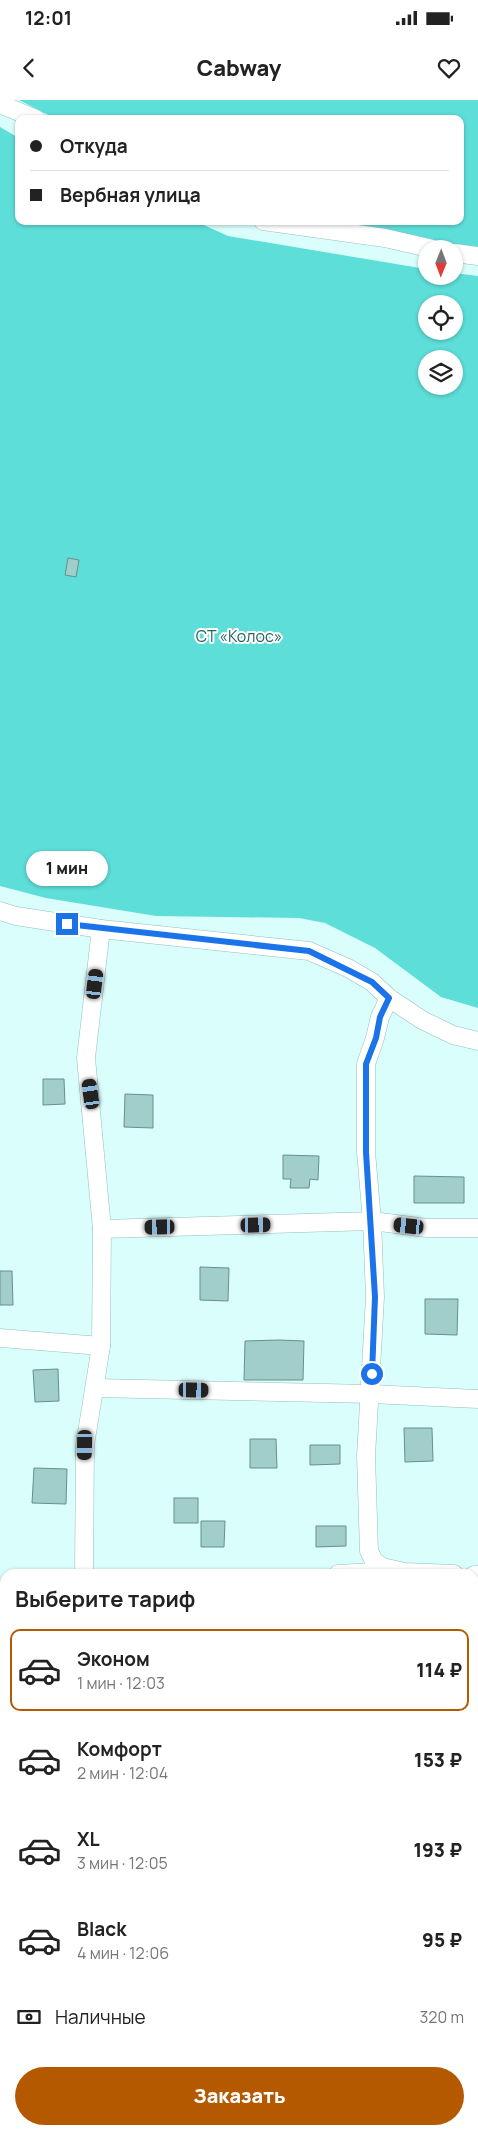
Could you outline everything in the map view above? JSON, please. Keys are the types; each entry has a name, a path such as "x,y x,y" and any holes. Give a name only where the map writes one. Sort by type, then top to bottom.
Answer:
{"street":[{"path":"0,104 26,115"},
{"path":"292,225 385,238 418,246"},
{"path":"463,254 478,256"},
{"path":"0,911 16,916 101,929 309,951 372,982 389,998 422,1020 445,1031 478,1041"},
{"path":"84,1569 85,1445 101,1346 102,1229 86,1058 101,929"},
{"path":"389,998 380,1017 376,1038 366,1064 366,1152 372,1221 375,1297 366,1456 369,1551 374,1561 382,1567 391,1569"},
{"path":"102,1229 372,1221 428,1228 478,1228"},
{"path":"0,1338 101,1346"},
{"path":"95,1388 371,1394 478,1399"}],"green space":[{"path":"19,100 478,100 478,251 463,248 463,240 422,240 345,225 464,225 464,115 48,115"},
{"name":"СТ «Колос»","path":"0,127 15,136 15,225 204,225 228,236 418,268 418,285 463,285 463,274 478,276 478,1008 441,997 375,948 325,923 299,918 156,916 46,898 0,886"}],"building":[{"path":"68,558 79,560 76,577 65,575"},
{"path":"43,1079 64,1079 65,1104 43,1105"},
{"path":"125,1094 153,1095 153,1128 124,1127"},
{"path":"283,1155 319,1156 318,1180 310,1179 309,1188 290,1188 291,1179 283,1179"},
{"path":"414,1176 464,1177 464,1203 414,1203"},
{"path":"200,1267 229,1268 228,1301 200,1300"},
{"path":"0,1271 12,1271 13,1305 0,1305"},
{"path":"425,1299 458,1299 457,1335 425,1334"},
{"path":"245,1341 304,1341 303,1380 244,1380"},
{"path":"58,1369 59,1401 35,1402 33,1370"},
{"path":"404,1428 432,1428 433,1461 405,1462"},
{"path":"250,1439 276,1439 277,1468 250,1468"},
{"path":"310,1445 340,1445 340,1464 310,1465"},
{"path":"34,1468 67,1469 66,1504 32,1503"},
{"path":"174,1498 198,1498 198,1523 174,1523"},
{"path":"201,1521 225,1521 224,1547 201,1547"},
{"path":"316,1526 346,1526 346,1546 316,1547"}],"route":[{"path":"67,924 260,944 309,951 348,968 372,982 389,998 380,1017 376,1038 366,1064 366,1152 372,1221 375,1297 372,1374"}]}
